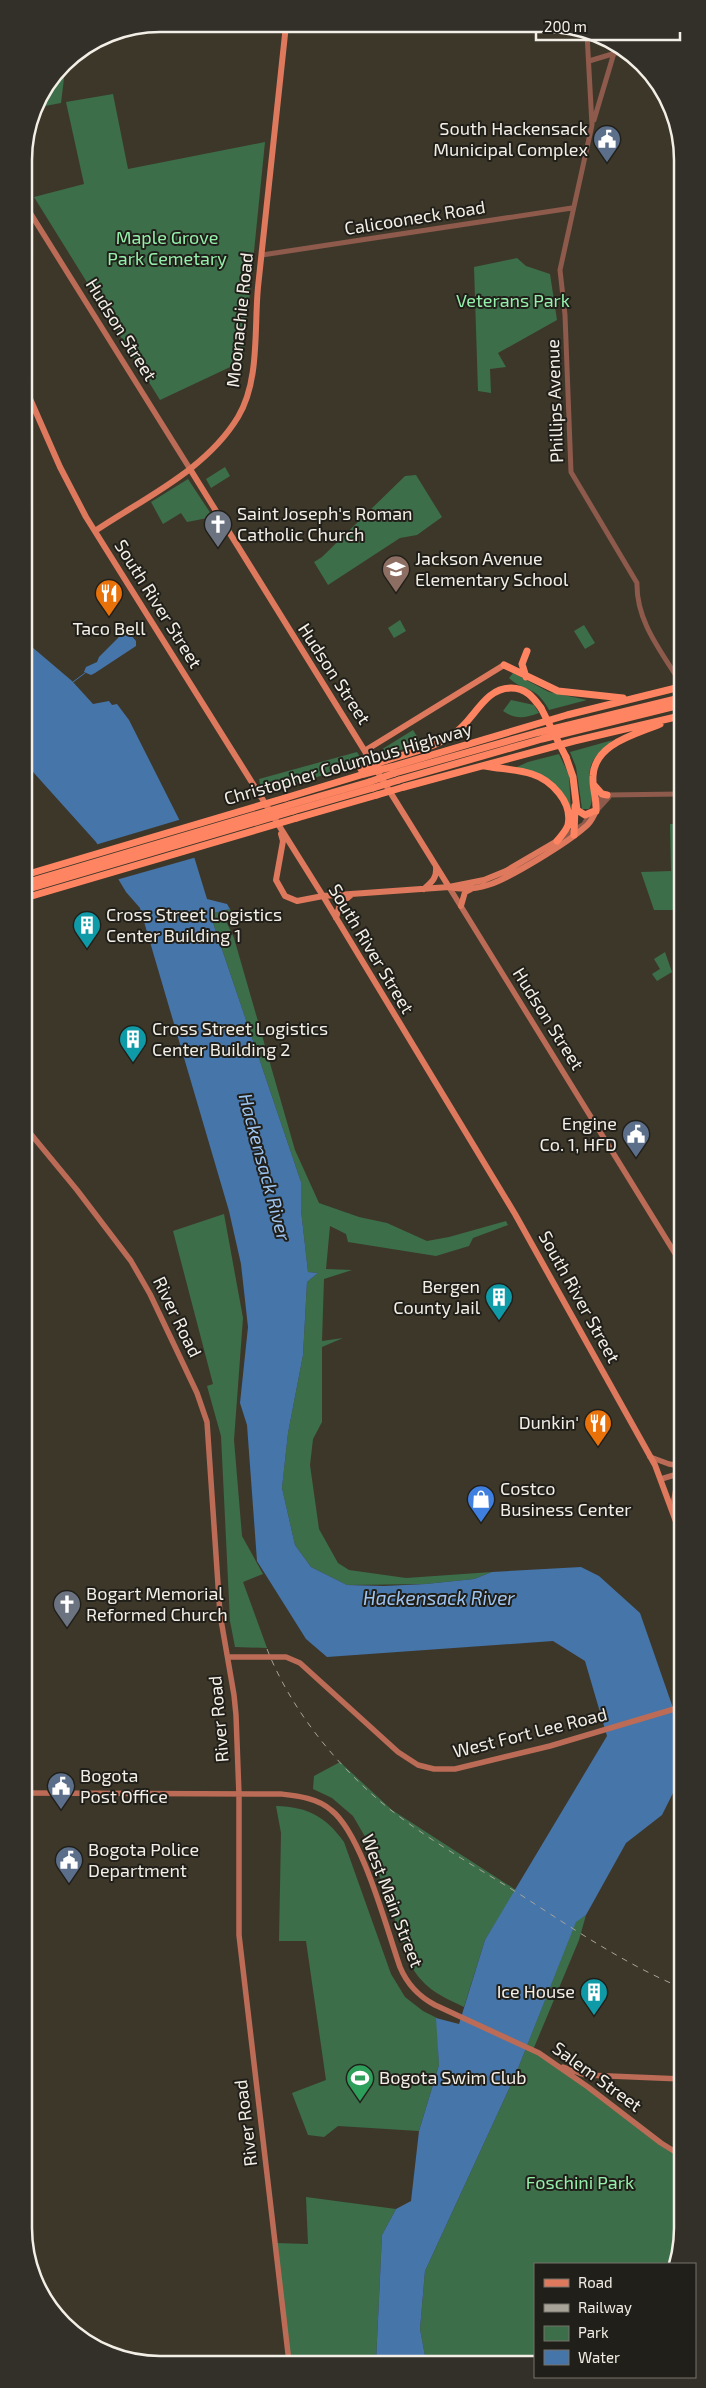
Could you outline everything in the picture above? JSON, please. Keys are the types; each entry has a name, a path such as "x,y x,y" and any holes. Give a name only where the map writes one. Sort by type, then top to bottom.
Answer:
{"highway":[{"path":"526,678 522,664 527,651"},
{"path":"504,665 526,678 566,693 631,698"},
{"path":"389,763 455,734 464,727 492,693 504,688 515,688 527,692 541,708 566,756 573,777 575,801 574,833"},
{"name":"Christopher Columbus Highway","path":"33,873 341,781 389,763 631,698 674,688"},
{"name":"Christopher Columbus Highway","path":"33,881 371,785 536,733 674,700"},
{"name":"Christopher Columbus Highway","path":"397,777 674,707"},
{"path":"33,896 404,787 674,717"},
{"path":"575,801 580,814 587,815 594,811 597,801 593,783 598,758 611,745 674,718"},
{"path":"481,766 532,773 552,785 562,798 568,815 566,829 557,841"},
{"path":"593,783 597,790 611,795"},
{"name":"Christopher Columbus Highway","path":"33,888 291,808"}],"main road":[{"name":"Moonachie Road","path":"95,531 190,469 228,430 238,416 248,396 252,373 285,32"},
{"name":"Hudson Street","path":"33,217 287,628 366,750 673,1251"},
{"name":"South River Street","path":"33,405 60,467 95,531 322,896 515,1214 650,1457 661,1479 673,1514"},
{"path":"366,750 504,665"},
{"path":"449,887 460,890 471,889 486,886 509,876 586,827 594,811"},
{"path":"280,830 282,841 276,880 281,892 285,896 297,901 322,896 449,887 495,876 557,841"},
{"path":"424,889 433,881 437,874 436,866"},
{"path":"461,906 465,892 471,889"},
{"path":"336,920 340,904 354,894"},
{"name":"River Road","path":"33,1136 78,1190 131,1261 150,1294 200,1398 209,1436 219,1608 234,1695 239,1795 239,1935 288,2356"},
{"path":"650,1457 673,1465"},
{"path":"661,1479 673,1475"},
{"path":"672,1510 673,1503"},
{"name":"West Fort Lee Road","path":"228,1657 286,1657 300,1663 398,1752 425,1767 455,1769 673,1711"},
{"name":"West Main Street","path":"32,1793 267,1794 297,1796 324,1805 336,1814 348,1829 359,1850 400,1966 408,1982 426,2001 489,2030"},
{"name":"Salem Street","path":"489,2030 536,2051 588,2087 654,2139 673,2151"},
{"path":"553,2063 585,2075 673,2080"}],"street":[{"name":"Phillips Avenue","path":"587,39 592,125"},
{"path":"589,60 614,53"},
{"name":"Phillips Avenue","path":"616,53 592,125 572,208 560,270 565,315 571,472 637,583 637,602 642,619 674,671"},
{"name":"Calicooneck Road","path":"262,255 572,208"},
{"path":"597,801 611,795 674,794"},
{"path":"594,811 611,795"},
{"path":"557,841 574,833"},
{"path":"588,2087 586,2078 600,2076"}],"green space":[{"path":"64,77 61,103 45,106 54,89"},
{"name":"Maple Grove Park Cemetary","path":"113,94 128,169 265,142 243,361 160,400 34,197 84,184 66,102"},
{"name":"Veterans Park","path":"517,258 526,266 550,274 557,320 498,353 506,367 490,369 491,393 478,391 474,267"},
{"path":"225,467 230,476 211,488 206,479"},
{"path":"416,475 442,517 417,535 400,538 328,585 314,562 322,557 405,476"},
{"path":"188,479 213,517 187,522 181,513 163,524 151,502"},
{"path":"400,620 406,631 394,638 388,628"},
{"path":"584,625 595,643 585,649 574,631"},
{"path":"513,673 549,692 587,700 549,710 534,692 520,686 509,678"},
{"path":"511,700 534,705 539,713 521,717 512,716 503,711"},
{"path":"413,730 421,743 379,757 376,753"},
{"path":"613,740 600,751 590,767 592,802 589,809 582,809 576,767 570,752"},
{"path":"357,752 363,762 262,795 259,779"},
{"path":"559,754 569,775 571,811 561,792 550,780 515,768 528,762"},
{"path":"670,824 674,824 674,910 654,910 641,872 671,871"},
{"path":"230,909 231,911 226,921 234,938 295,1150 319,1203 359,1217 387,1223 427,1241 449,1237 506,1221 508,1225 473,1238 469,1246 436,1256 348,1242 346,1234 330,1226 326,1269 352,1270 324,1279 322,1341 343,1338 322,1347 322,1422 313,1439 310,1465 319,1529 338,1563 349,1570 406,1578 492,1572 474,1579 426,1584 347,1585 311,1567 295,1545 282,1488 288,1433 303,1355 307,1282 318,1273 308,1272 301,1210 301,1182 210,914"},
{"path":"665,952 672,972 657,981 652,974 660,969 654,959"},
{"path":"224,1214 243,1318 234,1440 242,1536 263,1574 243,1582 267,1648 235,1647 230,1621 221,1436 207,1386 213,1384 173,1231"},
{"path":"340,1762 392,1810 516,1890 485,1940 464,2007 434,1991 422,1981 411,1966 367,1840 353,1816 332,1798 313,1789 314,1776"},
{"path":"276,1806 297,1808 323,1819 344,1842 391,1974 405,1997 423,2011 437,2018 439,2065 419,2131 338,2126 324,2137 308,2135 292,2093 326,2080 306,1941 279,1941 281,1833"},
{"name":"Foschini Park","path":"586,1915 579,1940 533,2050 673,2150 673,2236 668,2263 534,2263 534,2356 425,2356 420,2329 425,2271 515,2076 576,1921"},
{"path":"306,2197 396,2209 382,2235 376,2356 288,2356 275,2243 308,2244"}],"water":[{"path":"130,634 136,641 136,646 91,675 84,672 86,667 97,662 99,657 121,635"},
{"name":"Hackensack River","path":"33,648 72,681 93,704 109,701 112,705 117,704 129,720 188,837 207,899 227,904 230,909 210,914 301,1182 301,1210 308,1272 318,1273 307,1282 303,1355 288,1433 282,1488 295,1545 311,1567 347,1585 426,1584 474,1579 492,1572 581,1567 599,1576 640,1613 673,1709 673,1793 662,1815 626,1843 586,1915 576,1922 515,2076 425,2271 420,2329 425,2356 376,2356 382,2235 396,2209 411,2201 419,2131 439,2065 436,2018 459,2024 485,1940 607,1736 585,1661 553,1641 327,1657 306,1639 257,1561 247,1425 240,1403 248,1327 241,1264 229,1211 140,908 126,892 96,842 33,772"}],"pier":[{"path":"182,819 197,857 116,880 95,845"}],"waterway":[{"path":"73,682 85,673"}],"railway":[{"path":"267,1649 285,1687 307,1722 348,1771 379,1801 440,1845 581,1934 640,1968 673,1984"}],"place":[{"name":"South Hackensack Municipal Complex","path":"607,163"},
{"name":"Saint Joseph's Roman Catholic Church","path":"218,548"},
{"name":"Jackson Avenue Elementary School","path":"396,593"},
{"name":"Taco Bell","path":"109,617"},
{"name":"Cross Street Logistics Center Building 1","path":"87,949"},
{"name":"Cross Street Logistics Center Building 2","path":"133,1063"},
{"name":"Engine Co. 1, HFD","path":"636,1158"},
{"name":"Bergen County Jail","path":"499,1321"},
{"name":"Dunkin'","path":"598,1447"},
{"name":"Costco Business Center","path":"481,1523"},
{"name":"Bogart Memorial Reformed Church","path":"67,1628"},
{"name":"Bogota Post Office","path":"61,1810"},
{"name":"Bogota Police Department","path":"69,1884"},
{"name":"Ice House","path":"594,2016"},
{"name":"Bogota Swim Club","path":"360,2102"}]}
